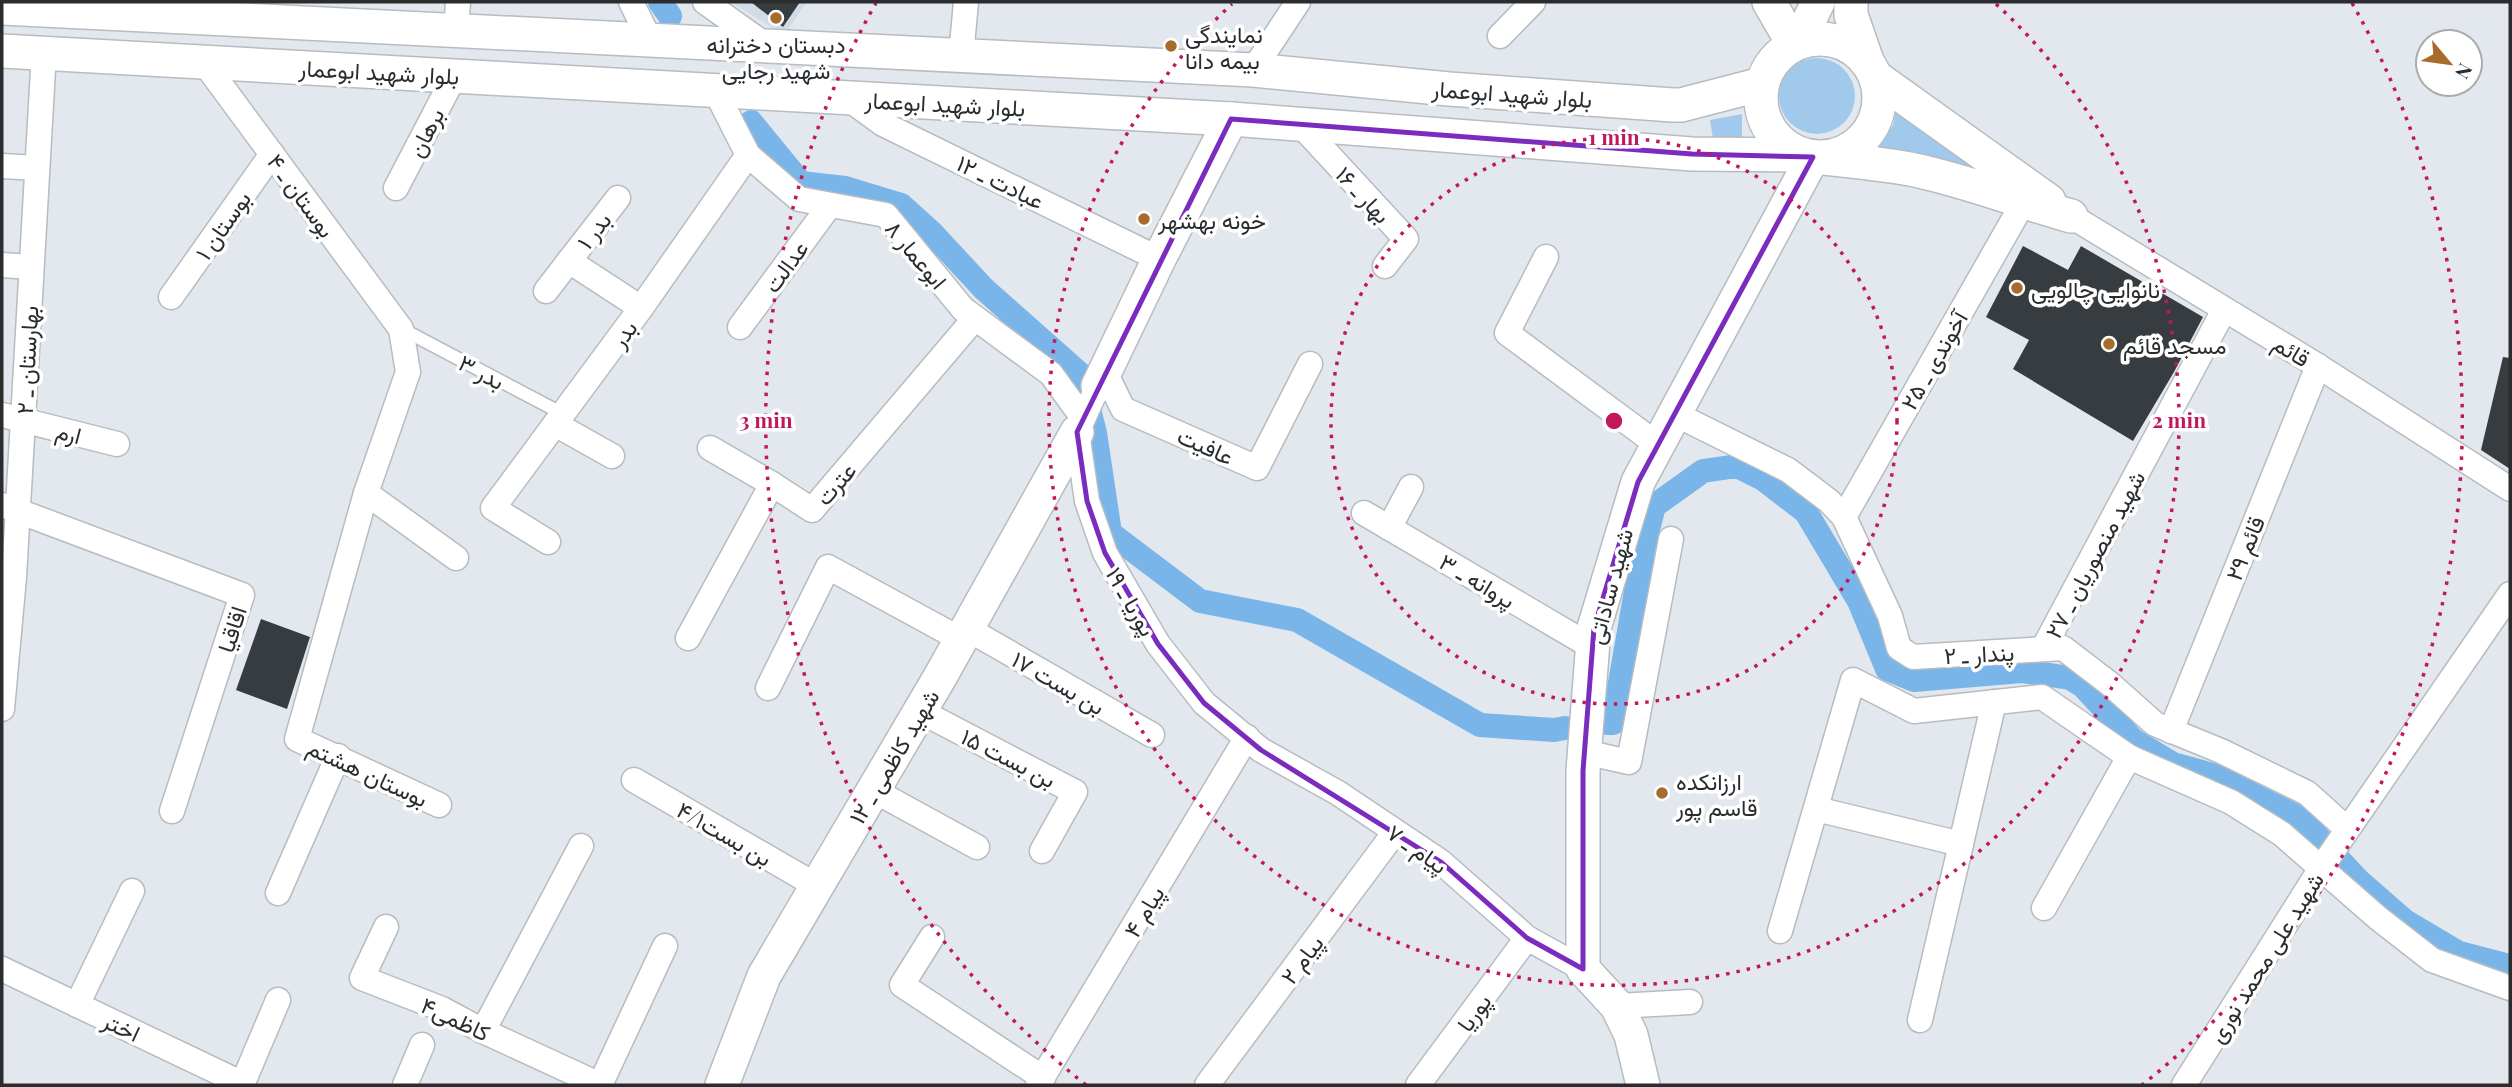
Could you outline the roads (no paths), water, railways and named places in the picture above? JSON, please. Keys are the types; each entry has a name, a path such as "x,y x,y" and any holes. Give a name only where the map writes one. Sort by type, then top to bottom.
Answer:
{"street":[{"path":"631,2 650,40"},
{"path":"705,2 767,46"},
{"path":"961,56 966,2"},
{"path":"1500,36 1532,2"},
{"path":"1769,2 1796,44"},
{"path":"1796,44 1818,2"},
{"path":"1813,156 1840,154 1856,145 1869,131 1877,115 1880,96 1851,15 1851,2"},
{"path":"1253,70 1294,3"},
{"name":"بلوار شهید ابوعمار","path":"2,8 185,9 457,16 650,40 1253,70 1449,89 1681,105 1762,84"},
{"path":"1817,38 1836,40 1853,48 1872,70 2071,216 1910,169 1813,156 1787,148 1774,135 1765,120 1761,102 1762,84 1770,66 1783,52 1796,44 1817,38"},
{"name":"بلوار شهید ابوعمار","path":"2,51 1299,123 1692,154 1813,156"},
{"name":"بهارستان ـ ۲","path":"2,699 12,417 31,267 44,52"},
{"name":"بوستان ـ ۴","path":"203,61 401,329"},
{"name":"برهان","path":"396,188 454,75"},
{"name":"ابوعمار ۸","path":"715,90 748,155 799,199 886,215 963,309 1051,374 1080,425"},
{"name":"عبادت ـ ۱۲","path":"846,97 883,124 1159,259"},
{"path":"1681,105 1693,114 1700,127 1700,141 1692,154"},
{"path":"1080,425 1159,259 1231,119"},
{"name":"بهار ـ ۱۶","path":"1299,123 1406,239 1385,266"},
{"name":"بوستان ۱","path":"172,297 272,154"},
{"name":"بدر","path":"548,542 493,508 641,308 748,155"},
{"name":"شهید ساداتی","path":"1583,969 1584,752 1594,628 1638,482 1813,156"},
{"path":"2,166 37,167"},
{"name":"بدر ۱","path":"618,198 569,261 641,308"},
{"name":"آخوندی ـ ۲۵","path":"1844,517 2023,203"},
{"name":"عدالت","path":"740,327 830,205"},
{"name":"قائم","path":"2071,216 2318,366 2510,489"},
{"path":"1546,257 1507,333 1658,445"},
{"path":"546,291 569,261"},
{"path":"2,265 31,267"},
{"name":"شهید منصوریان ـ ۲۷","path":"2043,649 2224,310"},
{"name":"عترت","path":"772,484 812,510 975,318"},
{"path":"401,329 408,372 366,493 456,558"},
{"name":"عافیت","path":"1102,379 1124,409 1256,468 1310,363"},
{"name":"قائم ۲۹","path":"2171,731 2318,366"},
{"name":"پندار ـ ۲","path":"1675,414 1788,470 1829,501 1844,517 1890,616 1899,648 1913,657 2063,648 2110,684 2155,724 2221,751 2307,793 2347,829"},
{"name":"ارم","path":"12,417 117,444"},
{"path":"559,419 612,456"},
{"name":"شهید کاظمی ـ ۱۲","path":"722,1085 764,976 920,711 1080,425"},
{"name":"پوریا ـ ۱۹","path":"1080,425 1087,501 1105,554 1158,644 1204,703 1247,737"},
{"path":"688,638 772,484 710,448"},
{"path":"1389,528 1411,487"},
{"name":"بوستان هشتم","path":"366,493 297,739 439,805"},
{"name":"اقاقیا","path":"10,508 242,595 172,811"},
{"name":"پروانه ـ ۳","path":"1364,513 1592,647"},
{"path":"1584,752 1629,762 1671,539"},
{"name":"بن بست ۱۷","path":"768,688 828,567 963,634 1152,735"},
{"name":"شهید علی محمد نوری","path":"2184,1085 2321,868 2510,594"},
{"path":"1780,931 1853,680 1914,710 2042,696 2129,757 2231,802 2282,834 2378,918 2432,960 2510,988"},
{"path":"1920,1020 1994,702"},
{"name":"بن بست ۱۵","path":"920,711 1075,792 1042,851"},
{"name":"پیام ـ ۷","path":"1247,737 1262,750 1338,793 1441,862 1527,938 1583,969"},
{"name":"پیام ۴","path":"1041,1082 1247,737"},
{"path":"278,893 338,756"},
{"path":"2044,908 2129,757"},
{"name":"بن بست۴/۱","path":"634,780 817,886"},
{"path":"873,790 977,847"},
{"path":"1815,809 1961,844"},
{"name":"پیام ۲","path":"1208,1085 1395,832"},
{"path":"483,1031 581,846"},
{"path":"77,1005 132,891"},
{"name":"کاظمی۴","path":"386,927 362,978 442,1009 600,1085"},
{"path":"932,937 902,985 1041,1082"},
{"name":"پوریا","path":"1418,1085 1527,938"},
{"path":"600,1085 665,946"},
{"name":"اختر","path":"2,969 243,1084"},
{"path":"1583,969 1617,1006 1631,1035 1643,1085"},
{"path":"243,1084 278,1000"},
{"path":"1617,1006 1690,1002"},
{"path":"405,1085 422,1045"}],"lane":[{"name":"بدر ۳","path":"401,329 559,419"}],"waterway":[{"path":"660,2 670,16"},
{"path":"751,122 801,183 845,188 901,205 932,233 984,289 1080,374 1095,433 1110,533 1200,601 1297,620 1480,725 1554,730 1565,728"},
{"path":"1608,723 1613,723 1644,545 1654,506 1703,471 1737,466 1763,479 1806,512 1859,601 1887,669 1914,680 2022,671 2070,678 2083,686 2133,740 2173,764 2213,775 2300,818 2358,880 2405,921 2459,953 2510,966"}],"place":[{"name":"دبستان دخترانه شهید رجایی","path":"776,18"},
{"name":"نمایندگی بیمه دانا","path":"1171,46"},
{"name":"خونه بهشهر","path":"1144,219"},
{"name":"نانوایی چالویی","path":"2017,288"},
{"name":"مسجد قائم","path":"2109,344"},
{"name":"ارزانکده قاسم پور","path":"1662,793"}]}
